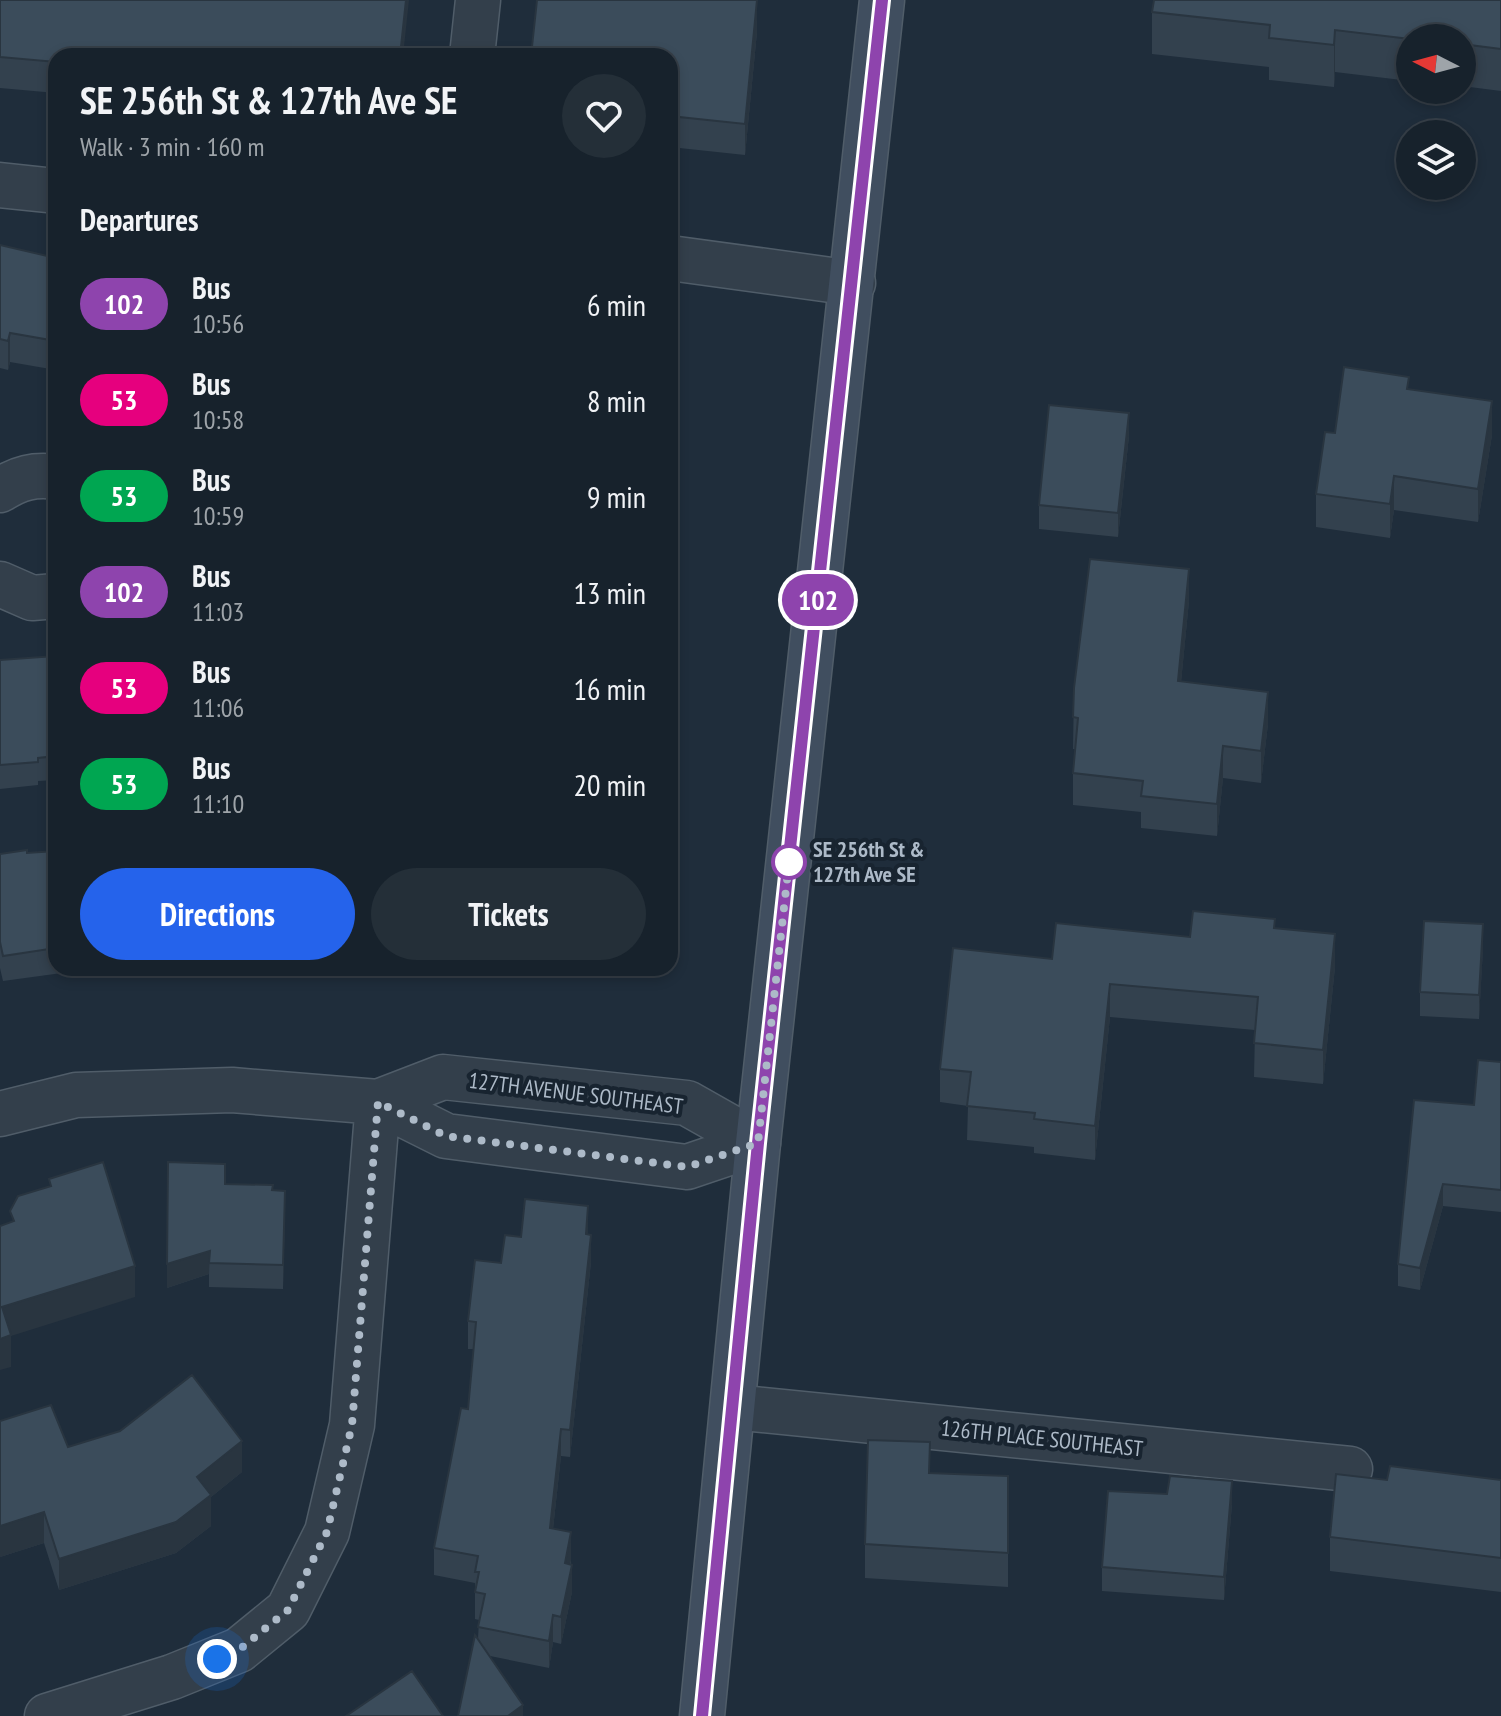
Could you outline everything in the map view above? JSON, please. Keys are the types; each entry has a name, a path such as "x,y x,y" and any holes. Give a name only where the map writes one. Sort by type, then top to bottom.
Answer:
{"main road":[{"path":"702,1716 758,1143 882,0"}],"street":[{"path":"473,48 478,0"},
{"path":"0,185 48,190"},
{"path":"678,259 853,283"},
{"path":"0,490 17,479 48,476"},
{"path":"0,584 32,598 48,597"},
{"name":"127TH AVENUE SOUTHEAST","path":"378,1102 443,1077 687,1103 758,1143"},
{"name":"127TH AVENUE SOUTHEAST","path":"0,1114 76,1095 232,1090 378,1102 446,1136 687,1167 758,1143"},
{"path":"47,1716 172,1677 239,1650 288,1610 327,1532 352,1425 378,1102"},
{"name":"126TH PLACE SOUTHEAST","path":"733,1407 1350,1469"}],"building":[{"path":"0,0 406,0 401,48 48,48 48,61 0,57"},
{"path":"537,0 757,0 745,124 678,117 678,48 532,48"},
{"path":"1154,0 1501,0 1501,49 1476,46 1476,24 1396,24 1396,37 1335,30 1334,45 1269,38 1270,25 1152,12"},
{"path":"0,245 48,256 48,340 10,333 8,341 0,339"},
{"path":"1344,367 1409,377 1407,389 1492,401 1478,489 1394,476 1390,504 1316,494 1325,432 1335,433"},
{"path":"1049,405 1129,413 1118,513 1039,505"},
{"path":"1090,559 1189,569 1178,681 1268,692 1261,751 1223,746 1217,804 1141,796 1143,781 1073,773 1078,718 1073,717 1074,688"},
{"path":"48,657 48,757 38,758 38,762 0,765 0,660"},
{"path":"27,850 27,853 48,852 48,949 3,956 0,942 0,854"},
{"path":"1193,911 1275,919 1274,928 1335,934 1323,1050 1254,1043 1258,997 1110,984 1095,1126 1034,1119 1035,1113 967,1106 971,1072 940,1069 953,948 1052,959 1056,923 1190,937"},
{"path":"1424,921 1483,924 1479,995 1420,992"},
{"path":"1478,1060 1501,1062 1501,1190 1443,1184 1420,1268 1398,1264 1414,1100 1474,1105"},
{"path":"103,1162 135,1266 2,1307 11,1335 0,1339 0,1226 14,1221 10,1211 18,1196 51,1186 49,1179"},
{"path":"168,1162 225,1164 225,1184 273,1185 272,1190 285,1191 283,1265 209,1263 210,1251 167,1264"},
{"path":"525,1199 588,1206 586,1234 591,1235 570,1430 561,1429 550,1528 571,1532 565,1563 572,1565 561,1617 553,1615 549,1641 478,1627 485,1594 475,1592 478,1556 434,1548 461,1408 468,1409 476,1322 468,1321 475,1260 501,1263 505,1235 521,1237"},
{"path":"192,1375 242,1441 197,1477 211,1495 176,1522 59,1559 44,1512 0,1526 0,1421 51,1405 68,1447 120,1431"},
{"path":"868,1440 930,1442 929,1473 1008,1476 1008,1553 865,1544"},
{"path":"1390,1466 1501,1480 1501,1558 1330,1537 1336,1474 1387,1480"},
{"path":"1170,1476 1232,1481 1224,1577 1102,1567 1108,1491 1167,1494"},
{"path":"475,1635 523,1705 508,1716 458,1716"},
{"path":"412,1671 443,1716 346,1716"}],"bus line":[{"name":"102","path":"702,1716 758,1143 882,0"}],"place":[{"name":"SE 256th St & 127th Ave SE","path":"789,862"}],"route":[{"path":"217,1659 239,1650 288,1610 327,1532 352,1425 378,1102 446,1136 687,1167 758,1143 789,862"}]}
